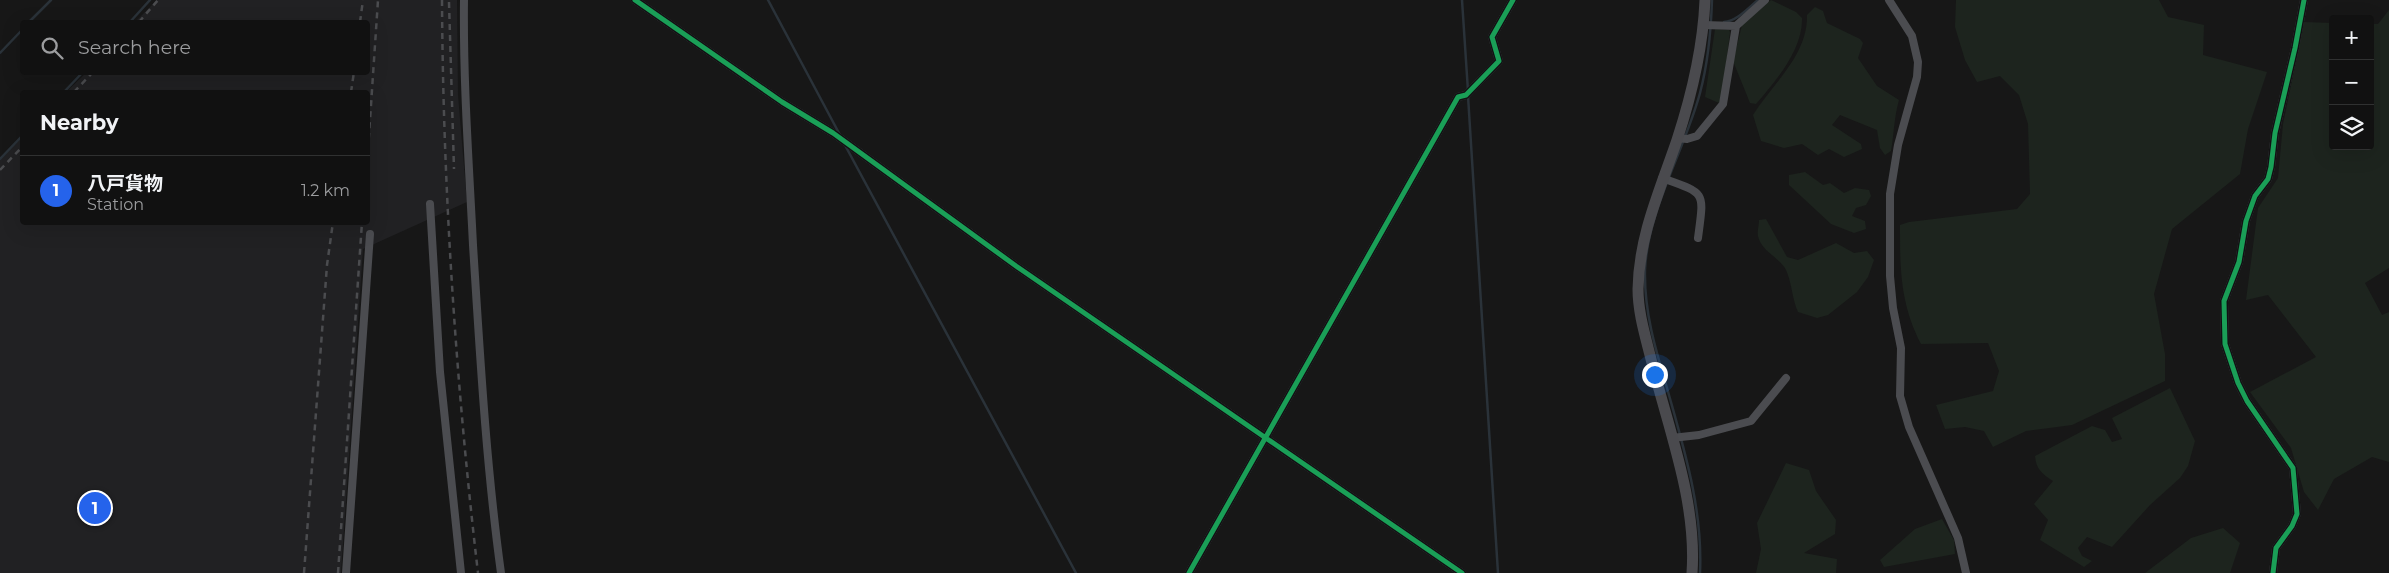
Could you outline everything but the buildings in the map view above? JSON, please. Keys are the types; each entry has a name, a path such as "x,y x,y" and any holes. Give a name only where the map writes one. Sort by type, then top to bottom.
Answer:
{"street":[{"path":"464,0 469,185 479,351 493,513 501,573"},
{"path":"635,0 782,102 833,133 1016,266 1462,573"},
{"path":"1189,573 1264,437 1458,97 1466,95 1499,60 1492,37 1513,0"},
{"path":"1692,573 1688,504 1640,316 1638,267 1642,243 1695,81 1704,25 1705,0"},
{"path":"1677,138 1687,139 1697,136 1723,104 1736,26 1765,0"},
{"path":"1889,0 1912,36 1918,62 1917,77 1898,145 1890,194 1890,276 1893,308 1901,348 1900,396 1909,427 1958,538 1966,573"},
{"path":"2273,573 2276,548 2292,526 2297,514 2293,468 2247,401 2238,383 2225,344 2224,301 2238,262 2246,221 2255,196 2268,179 2274,133 2295,48 2304,0"},
{"path":"1704,25 1736,26"},
{"path":"1662,178 1695,190 1700,195 1702,202 1698,238"},
{"path":"430,204 440,372 461,573"},
{"path":"346,573 370,234"},
{"path":"1672,438 1700,435 1751,421 1786,378"}],"shaded area":[{"path":"157,0 457,0 458,95 467,202 363,249 341,573 0,573 0,160 20,139 20,225 370,225 370,90 68,90 84,75 370,75 370,20 137,20"},
{"path":"1771,0 1796,12 1802,18 1801,30 1793,53 1780,75 1756,104 1750,103 1733,61 1742,25"},
{"path":"1956,0 2159,0 2168,17 2204,25 2203,55 2267,72 2248,129 2240,174 2172,229 2154,294 2165,354 2165,381 2072,425 2026,431 1993,447 1984,431 1965,427 1945,429 1936,405 1993,391 1999,371 1988,343 1921,344 1905,300 1901,271 1900,225 1909,222 2017,209 2030,194 2028,124 2019,95 2000,76 1977,82 1965,60 1955,27"},
{"path":"1815,7 1823,11 1827,23 1860,39 1863,43 1858,58 1877,86 1899,100 1891,151 1885,155 1880,148 1877,130 1840,115 1832,125 1861,144 1862,149 1844,157 1829,149 1818,155 1802,144 1784,148 1761,141 1753,115 1796,56 1806,29 1807,15"},
{"path":"2389,10 2389,268 2365,283 2382,315 2389,312 2389,462 2372,457 2334,479 2318,510 2304,492 2291,448 2250,392 2316,357 2268,295 2246,300 2258,208 2278,178 2283,124 2304,22 2329,23 2329,150 2374,150 2374,24 2378,24"},
{"path":"1715,29 1729,30 1730,32 1722,98 1719,103 1705,97"},
{"path":"1805,172 1823,185 1830,183 1844,193 1855,188 1869,190 1871,196 1866,205 1856,208 1852,216 1865,221 1866,229 1854,233 1831,224 1789,185 1789,175"},
{"path":"1766,219 1787,257 1798,260 1836,243 1854,253 1867,251 1874,260 1868,277 1857,292 1828,315 1817,318 1798,312 1786,270 1763,246 1758,236 1759,220"},
{"path":"2170,388 2195,441 2188,466 2180,478 2150,505 2112,547 2087,537 2078,548 2082,556 2092,561 2084,567 2040,540 2048,520 2034,504 2053,481 2040,471 2035,456 2092,426 2105,430 2112,442 2122,439 2112,418"},
{"path":"1786,463 1809,470 1816,491 1836,520 1835,534 1804,553 1837,559 1836,573 1756,573 1761,549 1757,523"},
{"path":"1942,519 1954,540 1955,554 1884,567 1880,560 1915,529"},
{"path":"2223,528 2240,543 2230,573 2145,573 2191,538"}],"waterway":[{"path":"31,20 51,0"},
{"path":"132,20 150,0"},
{"path":"768,0 840,135"},
{"path":"1462,0 1468,91"},
{"path":"1700,573 1699,526 1691,479 1651,329 1646,300 1645,270 1647,248 1659,203 1700,93 1709,47 1712,0"},
{"path":"1724,22 1738,17 1758,0"},
{"path":"0,53 20,32"},
{"path":"66,90 80,75"},
{"path":"1468,96 1498,573"},
{"path":"0,159 20,138"},
{"path":"846,147 1076,573"}],"railway":[{"path":"141,20 158,0"},
{"path":"360,20 363,0"},
{"path":"370,120 378,0"},
{"path":"442,0 445,143 452,287 463,431 478,573"},
{"path":"449,2 454,169"},
{"path":"76,90 90,75"},
{"path":"351,90 354,75"},
{"path":"0,170 20,149"},
{"path":"304,573 327,265 333,225"},
{"path":"338,573 362,225"}],"cycle path":[{"path":"635,0 782,102 833,133 1016,266 1462,573"},
{"path":"1189,573 1458,97 1466,95 1499,61 1492,37 1513,0"},
{"path":"2273,573 2276,548 2292,526 2297,514 2293,468 2247,401 2238,383 2225,344 2224,301 2239,262 2246,221 2255,196 2268,179 2275,133 2304,0"}],"place":[{"name":"八戸貨物","path":"95,508"}]}
